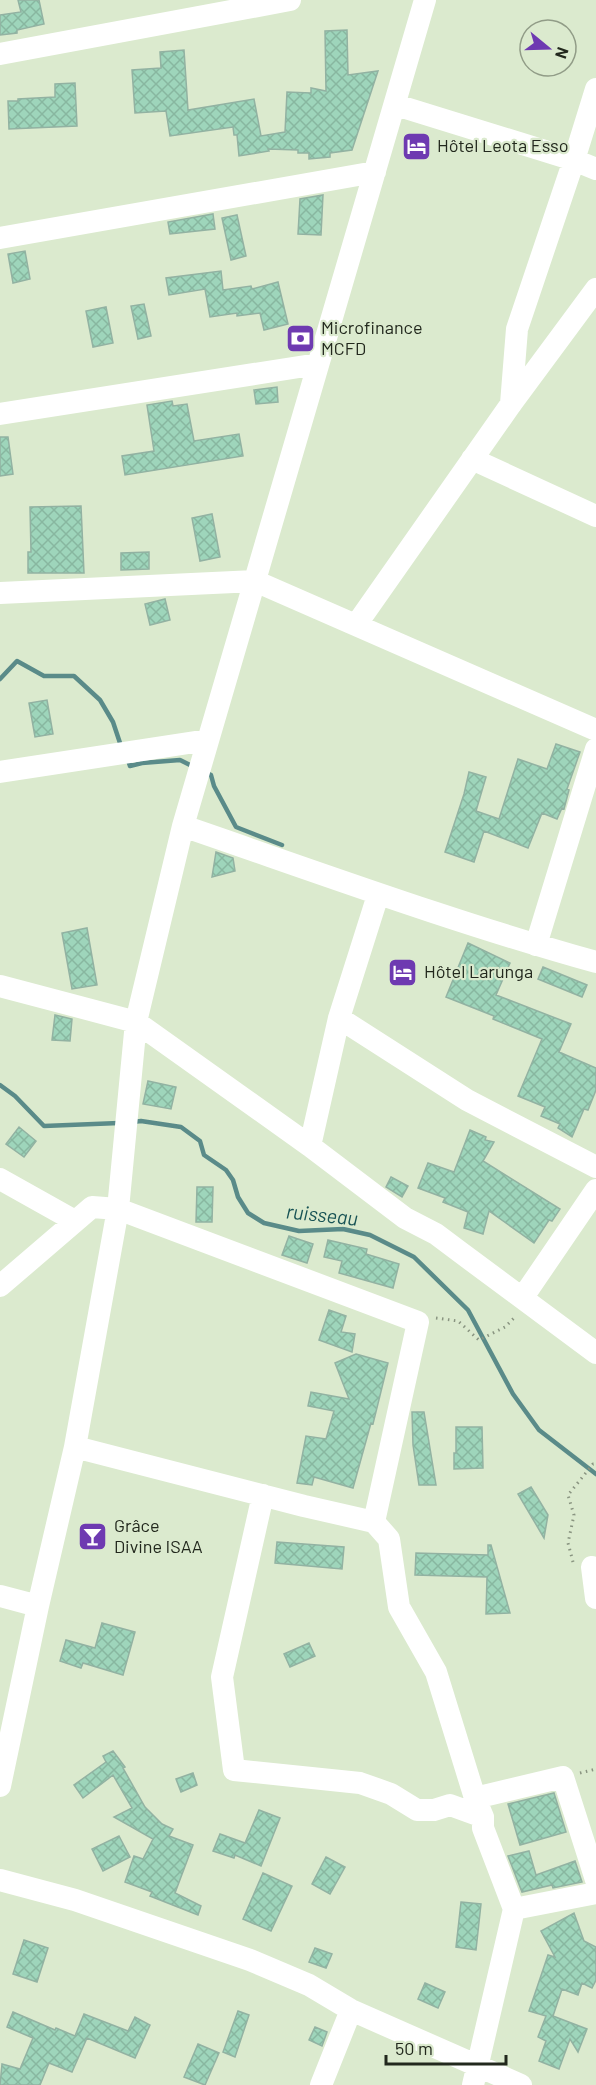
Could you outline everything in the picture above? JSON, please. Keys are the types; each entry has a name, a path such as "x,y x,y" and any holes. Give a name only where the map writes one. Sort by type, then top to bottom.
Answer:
{"street":[{"path":"0,54 290,0"},
{"path":"0,1786 38,1606 75,1448 118,1209 136,1022 183,826 425,0"},
{"path":"511,404 517,328 596,89"},
{"path":"396,105 574,160 596,169"},
{"path":"0,238 375,172"},
{"path":"356,624 511,404 596,289"},
{"path":"0,414 318,364"},
{"path":"472,459 596,516"},
{"path":"0,593 255,581 596,730"},
{"path":"0,772 208,740"},
{"path":"536,945 596,750"},
{"path":"183,826 378,895 596,962"},
{"path":"310,1146 339,1018 378,895"},
{"path":"0,986 136,1022 310,1146 405,1218 436,1234 596,1353"},
{"path":"339,1018 467,1100 596,1167"},
{"path":"0,1179 75,1221"},
{"path":"523,1297 596,1190"},
{"path":"0,1286 92,1207 118,1209 418,1322 374,1522"},
{"path":"75,1448 374,1522 389,1539 399,1607 436,1672 479,1807 483,1828 514,1909 475,2075"},
{"path":"264,1495 222,1677 234,1770 360,1783 391,1794 417,1810 434,1810 450,1805 479,1807 563,1777 596,1880"},
{"path":"592,1567 596,1598"},
{"path":"0,1596 38,1606"},
{"path":"0,1880 75,1900 249,1960 309,1985 351,2010 475,2075 521,2085"},
{"path":"514,1909 596,1893"},
{"path":"321,2085 351,2010"}],"path":[{"path":"418,1322 437,1318 458,1321 479,1340 514,1320 520,1311 523,1297"},
{"path":"592,1567 573,1563 568,1543 574,1515 568,1495 593,1464 596,1464"}],"building":[{"path":"18,0 39,0 44,24 17,30 17,33 0,35 0,15 21,12"},
{"path":"347,30 348,75 378,71 352,150 330,153 330,157 309,159 309,153 298,153 298,150 268,149 269,151 239,156 237,135 234,135 233,127 170,136 166,111 135,113 132,70 161,68 160,52 184,50 188,110 254,99 261,136 285,132 287,92 311,93 311,88 326,91 325,31"},
{"path":"75,83 77,126 9,129 8,101 55,97 55,84"},
{"path":"323,195 321,235 298,234 300,199"},
{"path":"213,214 215,229 170,234 168,222"},
{"path":"237,215 246,256 231,260 222,218"},
{"path":"25,251 30,279 13,283 8,254"},
{"path":"221,271 223,290 251,286 252,289 278,282 288,324 264,330 260,313 237,316 237,313 210,317 205,289 169,295 166,278"},
{"path":"144,304 151,336 138,339 131,306"},
{"path":"106,307 113,343 93,347 86,311"},
{"path":"277,387 278,402 256,404 254,390"},
{"path":"172,401 173,406 187,404 194,441 239,434 243,456 125,475 122,456 154,451 147,405"},
{"path":"0,437 8,437 13,474 0,476"},
{"path":"81,506 84,573 28,573 28,552 31,552 30,507"},
{"path":"212,514 220,557 200,561 192,518"},
{"path":"149,552 149,569 121,570 121,553"},
{"path":"165,599 170,620 150,625 145,604"},
{"path":"47,700 53,734 35,737 29,703"},
{"path":"556,744 580,752 567,789 569,790 564,809 562,808 557,819 542,813 528,848 484,831 474,862 445,852 469,772 486,777 476,811 499,819 518,759 547,769"},
{"path":"216,852 233,858 235,871 212,877"},
{"path":"87,928 97,985 72,989 62,933"},
{"path":"468,943 510,963 496,995 571,1024 559,1052 596,1068 596,1090 588,1110 584,1109 572,1137 558,1128 560,1124 541,1116 545,1107 518,1096 542,1039 493,1019 494,1016 446,997"},
{"path":"543,967 587,985 582,997 538,979"},
{"path":"55,1015 72,1019 70,1041 52,1040"},
{"path":"148,1081 176,1087 171,1109 143,1104"},
{"path":"19,1127 36,1141 24,1157 6,1144"},
{"path":"470,1130 486,1137 485,1140 494,1142 483,1161 560,1209 552,1221 549,1220 534,1243 489,1211 483,1234 464,1228 468,1212 443,1202 445,1198 418,1188 428,1163 454,1172"},
{"path":"391,1177 408,1186 402,1197 386,1187"},
{"path":"197,1187 213,1187 212,1222 196,1222"},
{"path":"289,1236 313,1244 307,1263 282,1255"},
{"path":"328,1240 367,1249 366,1254 399,1264 393,1288 339,1273 342,1261 324,1257"},
{"path":"329,1310 346,1316 341,1332 355,1334 352,1352 319,1340"},
{"path":"356,1354 388,1363 373,1424 371,1423 353,1488 314,1477 312,1485 297,1483 306,1436 326,1439 334,1411 308,1406 311,1392 349,1399 335,1363"},
{"path":"412,1412 424,1412 436,1485 419,1485 413,1445"},
{"path":"456,1427 482,1427 483,1468 454,1469"},
{"path":"531,1487 548,1515 544,1538 518,1494"},
{"path":"277,1542 344,1547 342,1569 275,1563"},
{"path":"488,1545 491,1545 510,1613 486,1614 487,1577 415,1575 416,1553 488,1555"},
{"path":"102,1623 135,1632 123,1675 83,1663 81,1668 60,1661 66,1640 95,1648"},
{"path":"309,1643 315,1656 290,1667 284,1654"},
{"path":"113,1751 125,1767 123,1768 145,1807 162,1824 173,1829 169,1836 193,1845 175,1893 201,1906 198,1915 150,1896 152,1892 125,1882 134,1856 143,1859 153,1839 114,1817 132,1808 113,1775 83,1798 74,1785 106,1762 103,1756"},
{"path":"193,1773 197,1785 181,1792 176,1779"},
{"path":"554,1793 566,1832 520,1845 508,1804"},
{"path":"259,1810 280,1818 261,1866 235,1855 234,1858 213,1851 220,1834 245,1843"},
{"path":"119,1836 130,1857 103,1871 92,1849"},
{"path":"529,1851 536,1875 575,1861 582,1882 553,1888 552,1885 522,1892 508,1856"},
{"path":"326,1857 345,1867 330,1894 312,1884"},
{"path":"263,1873 292,1886 271,1931 243,1919"},
{"path":"461,1902 481,1904 476,1950 456,1947"},
{"path":"574,1913 584,1941 596,1947 596,1980 592,1988 582,1983 578,1995 562,1989 553,2016 587,2029 578,2052 570,2039 559,2069 539,2061 546,2041 538,2037 546,2016 529,2011 548,1955 555,1957 541,1931"},
{"path":"24,1940 48,1948 37,1982 13,1974"},
{"path":"315,1948 332,1954 326,1968 309,1962"},
{"path":"425,1983 445,1992 438,2008 418,1999"},
{"path":"238,2011 249,2015 235,2057 223,2052"},
{"path":"13,2012 75,2036 84,2014 128,2031 135,2017 150,2025 135,2058 87,2038 72,2072 49,2063 40,2085 0,2085 2,2064 20,2069 33,2038 7,2027"},
{"path":"315,2027 327,2032 322,2046 309,2040"},
{"path":"198,2044 219,2053 205,2085 184,2077"}],"waterway":[{"name":"ruisseau","path":"0,679 17,661 44,676 74,676 100,700 113,722 121,746"},
{"name":"ruisseau","path":"128,760 130,766 180,760 194,767"},
{"name":"ruisseau","path":"207,773 211,775 214,786 236,827 282,845"},
{"name":"ruisseau","path":"0,1085 15,1096 44,1126 119,1123"},
{"name":"ruisseau","path":"133,1122 141,1121 181,1127 200,1141 204,1155 226,1170 233,1180 238,1197 248,1213 264,1223 299,1231 343,1229 370,1235 414,1257 468,1310 513,1394 539,1430 596,1474"}],"place":[{"name":"Hôtel Leota Esso","path":"416,146"},
{"name":"Microfinance MCFD","path":"300,338"},
{"name":"Hôtel Larunga","path":"403,972"},
{"name":"Grâce Divine ISAA","path":"93,1536"}]}
